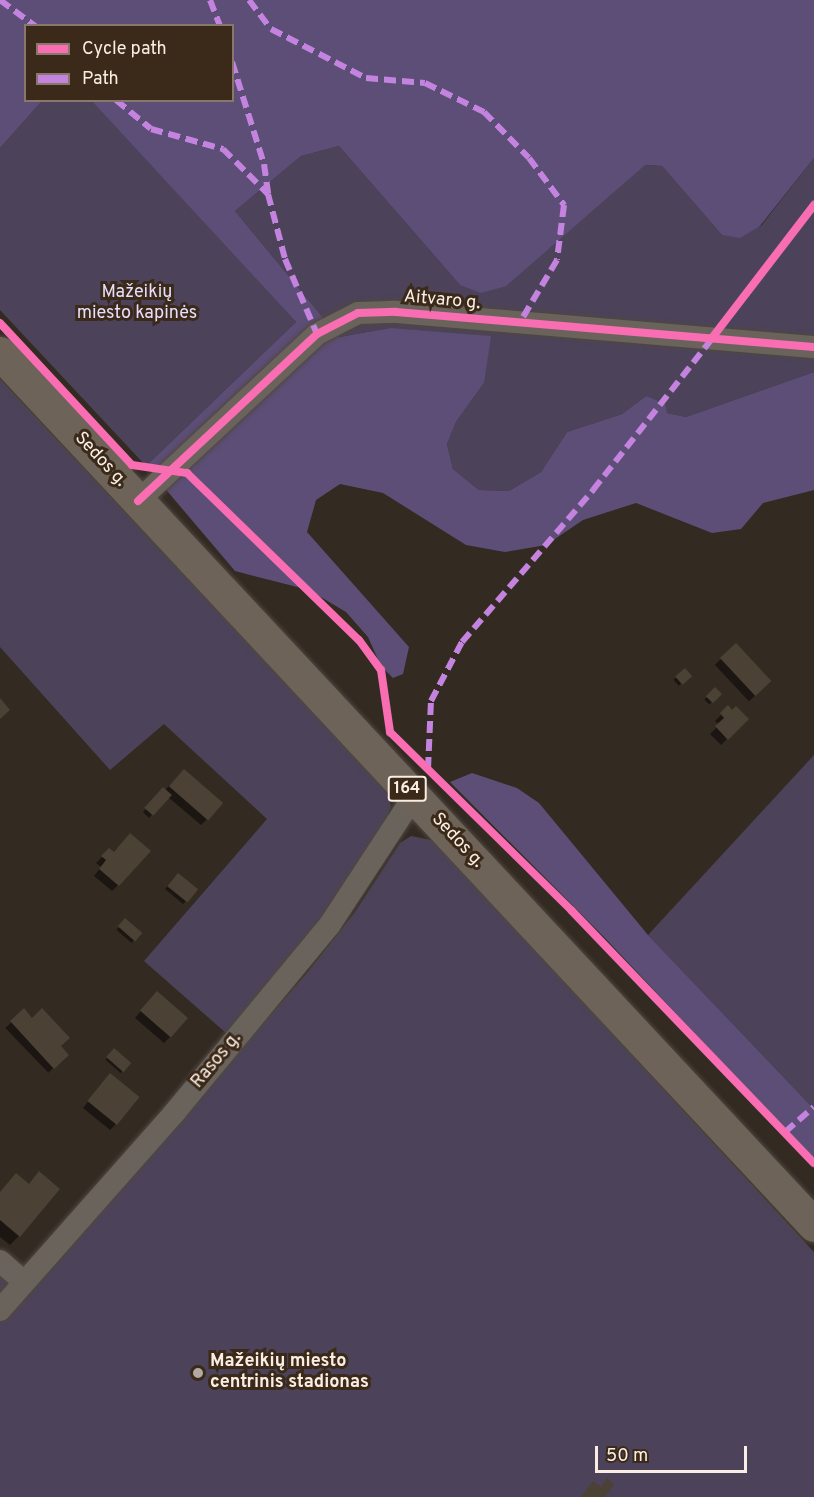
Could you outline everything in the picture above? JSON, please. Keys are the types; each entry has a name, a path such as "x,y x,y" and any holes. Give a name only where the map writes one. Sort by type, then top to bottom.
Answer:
{"main road":[{"name":"Sedos g.","path":"0,353 814,1225"}],"street":[{"name":"Aitvaro g.","path":"138,501 317,334 358,313 396,312 814,347"},
{"name":"Rasos g.","path":"0,1310 23,1281 175,1112 329,926 414,796"},
{"path":"0,1261 23,1281"}],"green space":[{"name":"Mažeikių miesto kapinės","path":"41,102 94,102 296,322 146,466 0,310 0,148"},
{"path":"339,146 460,285 506,285 644,165 662,166 722,235 761,226 814,158 814,372 686,417 667,413 646,396 622,414 567,432 541,472 509,491 479,490 453,469 447,444 456,422 484,383 390,328 339,337 235,211 301,156"},
{"path":"0,379 385,788 391,806 385,824 328,913 226,1033 144,961 267,819 164,724 110,770 0,647"},
{"path":"814,755 814,1109 648,935"},
{"path":"411,836 431,840 439,846 814,1252 814,1497 0,1497 0,1254 32,1286 307,973 355,912 400,843"}],"shaded area":[{"path":"0,0 814,0 814,158 760,226 740,238 722,235 662,166 645,165 506,286 481,293 460,285 339,146 301,156 235,211 339,337 390,328 491,336 484,383 456,422 447,444 453,469 479,490 509,491 541,472 567,432 622,414 646,396 665,404 667,413 686,417 814,372 814,490 763,503 741,529 712,533 636,503 583,520 546,545 505,552 466,545 383,493 340,484 316,500 307,532 409,647 403,674 393,678 381,666 368,637 346,612 309,590 235,571 146,466 296,322 93,102 234,102 234,24 24,24 24,102 41,102 0,148"},
{"path":"472,773 517,788 539,803 648,935 814,1109 814,1160 605,938 450,782"}],"building":[{"path":"736,643 771,681 755,696 720,658"},
{"path":"685,668 692,676 682,685 675,677"},
{"path":"715,687 722,694 713,703 706,696"},
{"path":"0,698 10,710 0,719"},
{"path":"728,705 732,710 736,706 749,719 728,740 715,726 724,718 720,713"},
{"path":"184,769 223,803 208,820 169,786"},
{"path":"163,787 172,795 153,816 144,808"},
{"path":"130,833 151,851 119,886 99,869 106,860 101,856 109,848 114,852"},
{"path":"178,873 198,889 188,903 167,886"},
{"path":"125,918 142,933 135,941 118,926"},
{"path":"157,991 188,1018 171,1038 140,1011"},
{"path":"24,1008 32,1018 42,1008 70,1038 61,1046 69,1055 54,1069 10,1021"},
{"path":"114,1048 131,1063 123,1072 106,1057"},
{"path":"110,1073 140,1097 117,1125 87,1101"},
{"path":"39,1171 60,1189 20,1237 0,1220 0,1192 16,1173 29,1184"},
{"path":"607,1478 614,1484 605,1497 581,1497 593,1481 601,1487"}],"marked path":[{"path":"0,0 32,24"},
{"path":"210,0 219,24"},
{"path":"249,0 271,29 366,78 425,83 484,112 529,158 564,205 557,260 520,322"},
{"path":"234,68 264,164 268,194"},
{"path":"118,102 151,129 223,149 268,194 285,259 317,334"},
{"path":"428,769 431,701 462,642 593,490 714,336"},
{"path":"785,1132 814,1107"}],"cycle path":[{"path":"712,338 814,205"},
{"path":"138,501 317,334 358,313 396,312 814,347"},
{"path":"0,323 132,465 187,473 359,640 381,670 390,732 572,911 814,1163"}],"place":[{"name":"Mažeikių miesto centrinis stadionas","path":"198,1373"}]}
